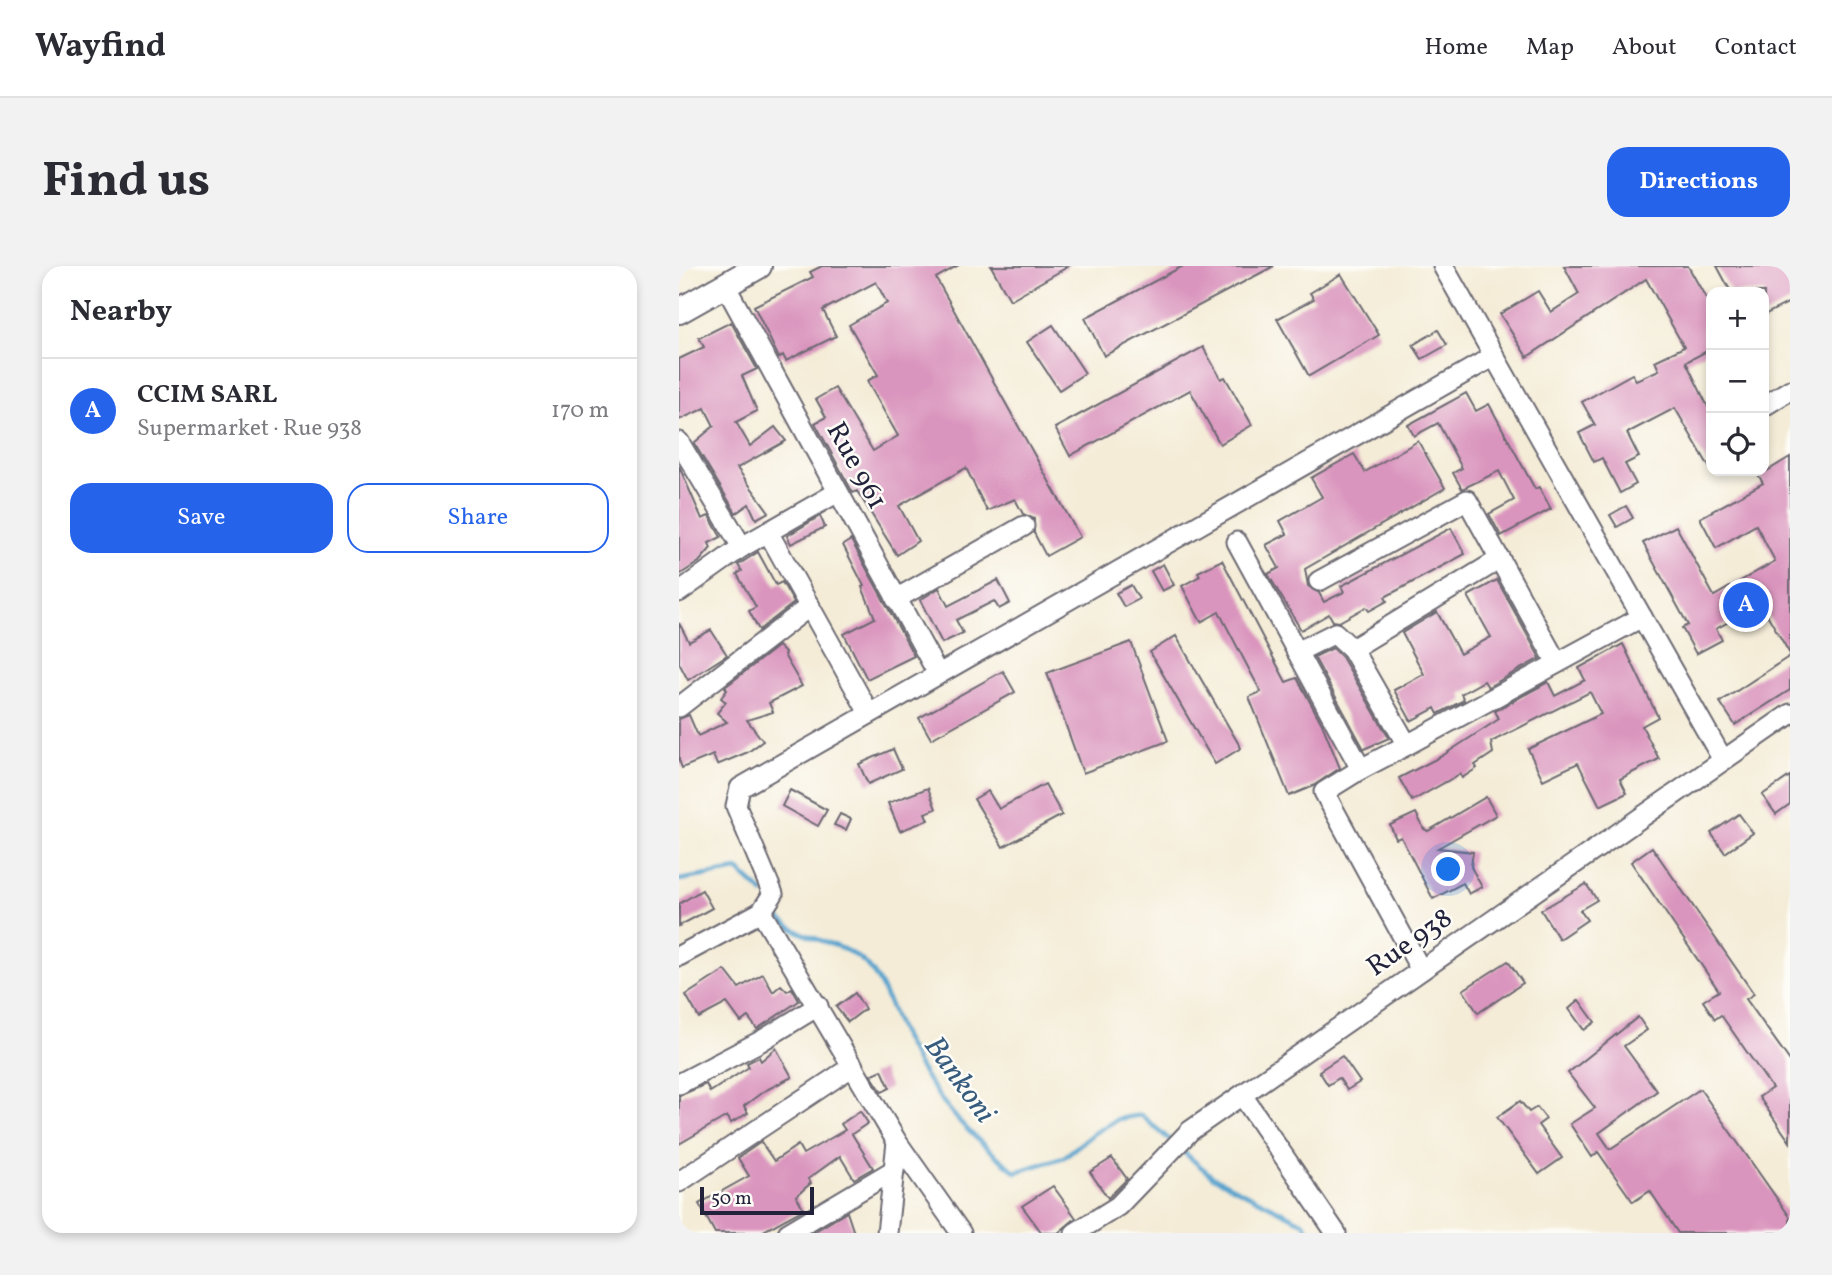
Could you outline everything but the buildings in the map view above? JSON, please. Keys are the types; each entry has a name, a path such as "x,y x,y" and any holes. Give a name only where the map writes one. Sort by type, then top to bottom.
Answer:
{"main road":[{"path":"679,311 759,266"}],"street":[{"path":"1443,266 1723,760"},
{"name":"Rue 961","path":"725,285 938,674"},
{"path":"679,956 761,912 773,894 736,806 740,788 1494,356"},
{"path":"1769,403 1790,390"},
{"path":"679,442 742,547"},
{"path":"679,592 742,547 838,492"},
{"path":"1319,581 1467,500 1557,663"},
{"path":"896,598 1024,526"},
{"path":"768,532 869,713"},
{"path":"1237,542 1361,769"},
{"path":"1352,649 1500,559"},
{"path":"679,707 810,606"},
{"path":"1421,970 1324,792 1361,769 1642,617"},
{"path":"1297,652 1335,633 1352,649 1407,745"},
{"name":"Rue 938","path":"1075,1233 1118,1206 1190,1131 1790,714"},
{"path":"761,912 897,1142 961,1233"},
{"path":"679,1084 761,1041 818,1006"},
{"path":"679,1182 853,1066"},
{"path":"1242,1095 1336,1233"},
{"path":"887,1233 897,1142"},
{"path":"788,1233 894,1170"}],"waterway":[{"name":"Bankoni","path":"679,880 738,870 763,893"},
{"name":"Bankoni","path":"771,907 790,927 841,948 865,963 878,980 917,1064 941,1099 967,1129 1016,1172 1064,1157 1094,1133 1118,1119 1141,1115 1172,1142"},
{"name":"Bankoni","path":"1181,1150 1213,1177 1304,1223 1311,1233"}],"place":[{"name":"CCIM SARL","path":"1746,605"}]}
